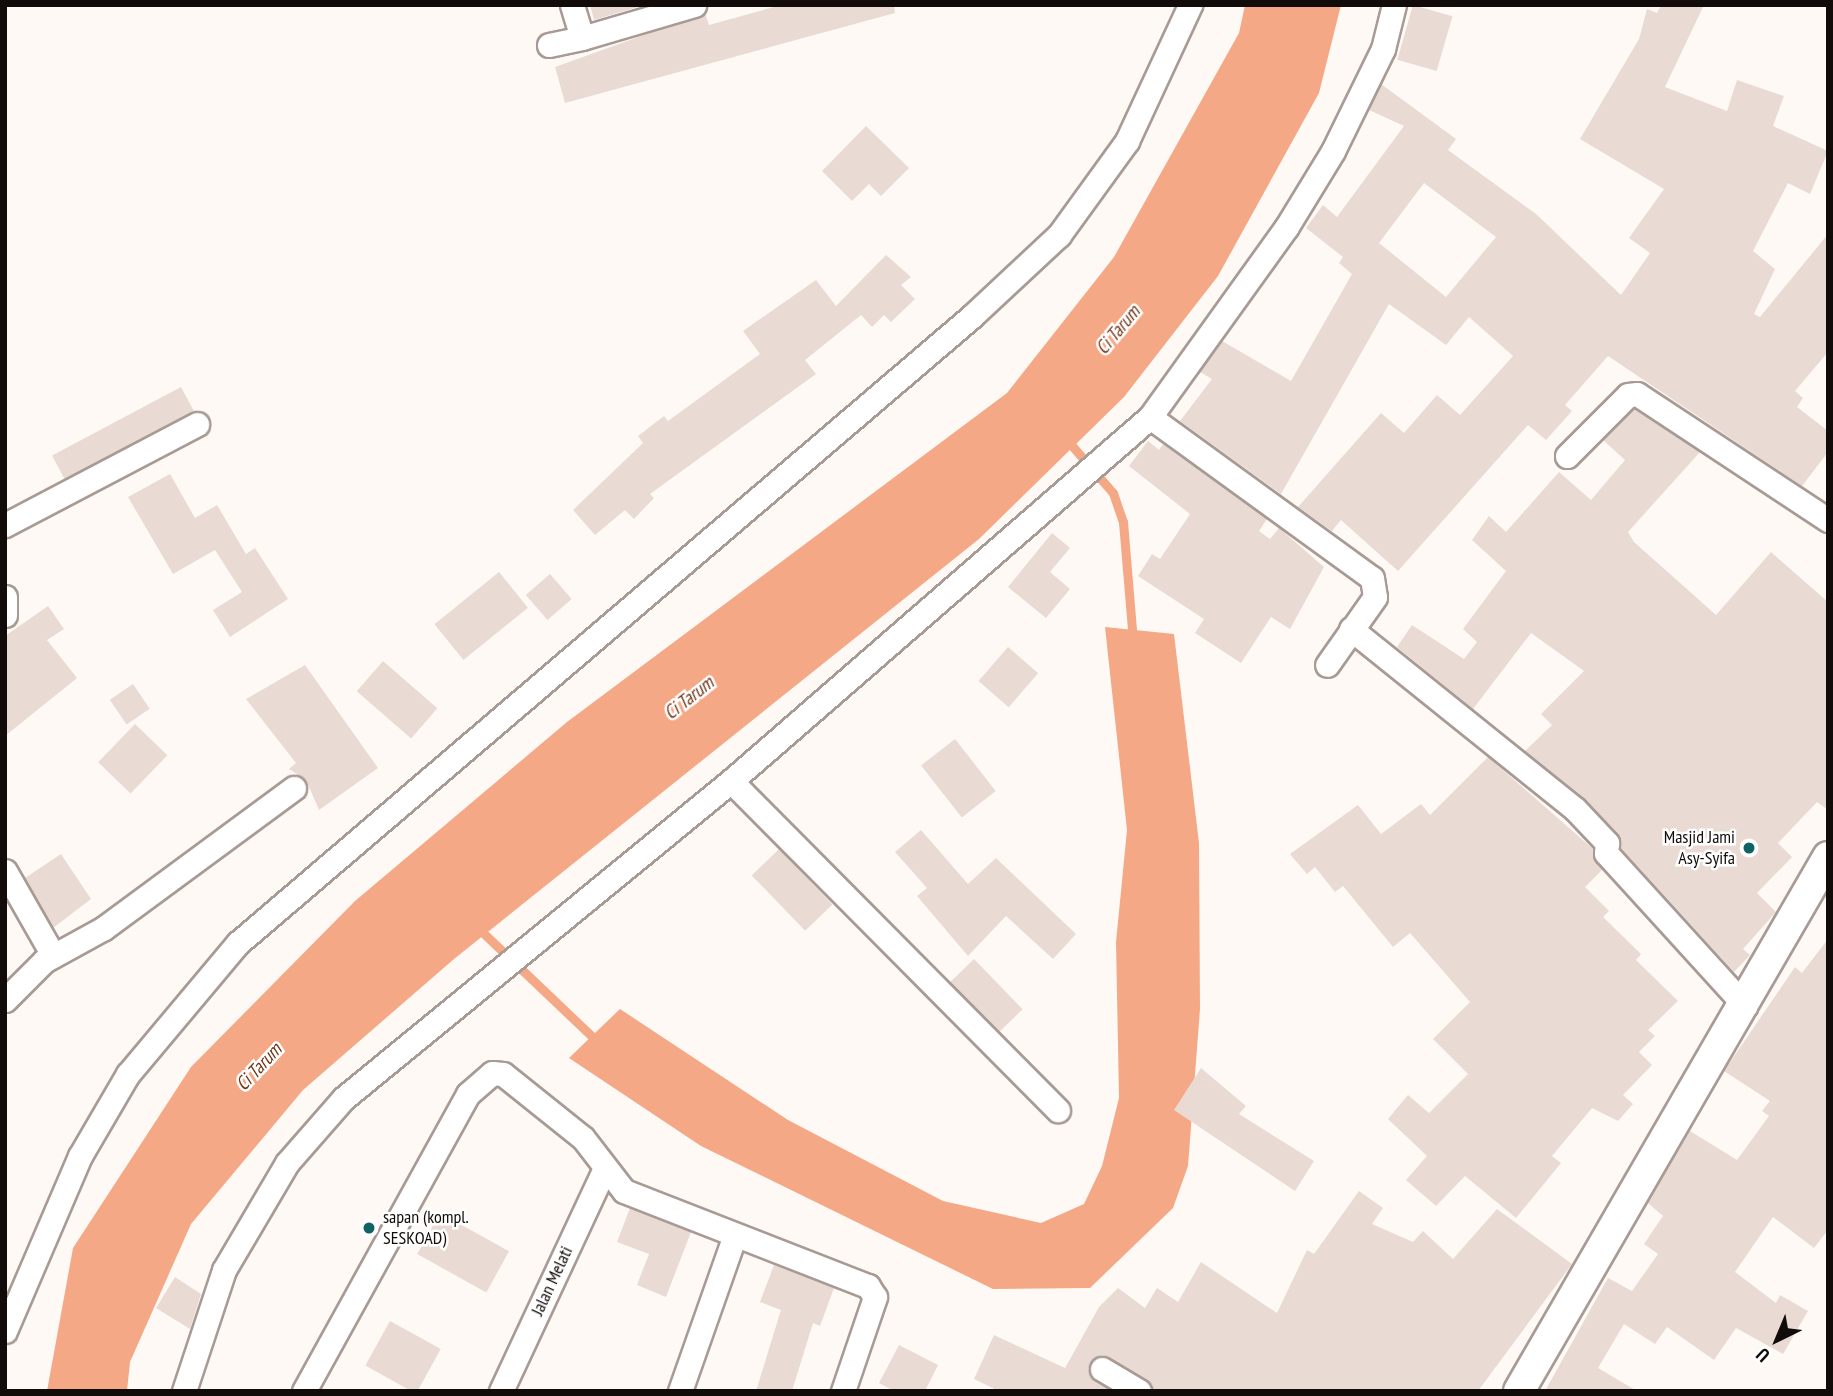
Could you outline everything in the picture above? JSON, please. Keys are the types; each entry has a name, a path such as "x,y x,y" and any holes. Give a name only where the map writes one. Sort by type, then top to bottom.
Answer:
{"street":[{"path":"572,5 582,38"},
{"path":"549,45 694,5"},
{"path":"5,1331 80,1156 128,1074 238,943 972,316 1059,235 1127,141 1190,5"},
{"path":"184,1391 223,1270 287,1163 344,1098 731,781 1150,417 1286,228 1333,151 1383,49 1394,5"},
{"path":"1567,456 1628,395 1637,394 1828,520"},
{"path":"1150,417 1361,566 1375,597 1327,664"},
{"path":"5,525 197,424"},
{"path":"5,597 5,615"},
{"path":"1352,629 1575,809 1607,843 1605,853 1745,1006"},
{"path":"731,781 1058,1110"},
{"path":"5,1000 53,956 104,928 294,788"},
{"path":"1519,1391 1825,866"},
{"path":"5,871 53,956"},
{"path":"304,1391 481,1078 503,1074 583,1139 603,1172 624,1191 872,1291 843,1391"},
{"name":"Jalan Melati","path":"501,1391 603,1172"},
{"path":"680,1391 735,1235"},
{"path":"1102,1369 1139,1391"}],"water":[{"name":"Ci Tarum","path":"1245,5 1341,5 1319,93 1218,276 1124,397 979,539 454,959 303,1090 191,1224 130,1362 127,1391 47,1391 73,1248 191,1067 355,901 567,722 1007,393 1114,257 1239,33"},
{"path":"1105,627 1174,634 1199,843 1200,1009 1188,1166 1173,1208 1090,1288 993,1289 701,1146 569,1058 620,1009 788,1120 943,1201 1041,1223 1084,1204 1102,1166 1119,1098 1116,942 1127,830"}],"building":[{"path":"590,5 644,5 594,20"},
{"path":"781,5 894,5 895,13 565,103 555,67 705,13 709,25"},
{"path":"1413,5 1452,16 1437,71 1397,60"},
{"path":"1661,5 1704,5 1665,87 1727,111 1737,80 1784,96 1773,126 1828,151 1810,194 1788,183 1753,251 1775,269 1754,314 1760,317 1828,234 1828,352 1795,391 1803,398 1797,407 1828,431 1828,452 1802,486 1608,356 1565,405 1572,411 1546,440 1528,425 1398,571 1341,520 1332,531 1298,507 1381,413 1404,433 1437,395 1460,415 1513,356 1469,317 1446,345 1389,304 1281,494 1180,421 1212,379 1200,372 1222,341 1291,381 1352,274 1339,263 1343,257 1306,228 1323,205 1337,217 1404,126 1369,110 1381,84 1456,139 1448,150 1536,214 1621,295 1650,253 1629,238 1664,189 1580,139 1639,39 1647,9 1657,13","holes":["1424,183 1496,237 1446,297 1379,243"]},
{"path":"866,126 909,168 881,196 869,184 852,201 822,171"},
{"path":"886,255 911,277 901,285 915,299 891,322 884,315 872,327 861,315 805,360 816,374 650,494 654,498 634,519 625,510 595,535 573,510 643,443 638,436 664,416 668,421 760,354 743,331 816,280 836,306"},
{"path":"181,387 194,411 65,479 52,456"},
{"path":"1634,409 1700,452 1628,532 1634,542 1716,615 1771,552 1828,602 1828,810 1817,802 1778,843 1792,857 1757,893 1776,912 1743,949 1750,955 1734,972 1621,848 1618,834 1585,799 1525,751 1552,725 1541,714 1584,671 1531,633 1473,709 1397,647 1412,625 1464,659 1477,642 1463,629 1506,571 1472,540 1489,516 1506,532 1559,472 1591,500 1625,460 1603,440"},
{"path":"1148,441 1159,450 1163,444 1267,519 1259,531 1270,539 1279,528 1324,567 1290,629 1271,617 1241,663 1195,633 1204,619 1138,576 1152,554 1160,559 1190,514 1129,466"},
{"path":"170,474 195,518 217,505 246,554 255,548 288,599 230,637 213,610 242,592 215,550 173,574 128,497"},
{"path":"1052,533 1070,548 1050,572 1070,589 1046,618 1008,587"},
{"path":"499,572 528,608 463,660 434,624"},
{"path":"550,574 572,599 547,620 526,595"},
{"path":"48,606 64,629 47,640 77,678 5,736 5,636"},
{"path":"1008,647 1038,673 1009,707 978,681"},
{"path":"383,661 437,708 411,738 357,691"},
{"path":"305,665 378,768 319,810 306,780 289,769 296,763 246,699"},
{"path":"133,684 150,709 127,725 110,700"},
{"path":"135,724 167,755 131,793 98,762"},
{"path":"955,739 996,791 962,817 921,765"},
{"path":"1488,757 1592,848 1602,870 1585,887 1609,911 1603,917 1641,954 1636,960 1678,1001 1648,1030 1655,1036 1639,1052 1652,1065 1623,1095 1633,1104 1618,1121 1592,1108 1552,1156 1561,1163 1516,1218 1465,1176 1436,1206 1406,1180 1427,1156 1388,1119 1408,1095 1429,1113 1468,1074 1433,1039 1470,1002 1410,933 1393,947 1343,886 1335,892 1315,867 1307,874 1290,854 1358,805 1381,834 1421,804 1430,815"},
{"path":"921,830 968,884 996,858 1076,934 1053,959 1006,916 968,956 917,896 927,888 895,852"},
{"path":"779,849 832,904 805,931 752,875"},
{"path":"61,854 91,899 53,928 25,878"},
{"path":"1828,939 1828,1230 1814,1248 1773,1217 1735,1272 1776,1303 1780,1295 1808,1311 1783,1354 1736,1328 1714,1360 1667,1327 1655,1344 1624,1324 1598,1368 1637,1391 1545,1391 1608,1278 1632,1291 1658,1254 1644,1244 1663,1216 1648,1203 1690,1131 1737,1160 1769,1116 1762,1111 1770,1101 1724,1071 1795,967 1802,973"},
{"path":"974,959 1023,1009 999,1032 950,982"},
{"path":"1201,1068 1246,1106 1239,1114 1314,1161 1295,1191 1174,1110"},
{"path":"1359,1191 1383,1208 1372,1224 1413,1242 1423,1231 1453,1259 1497,1209 1572,1264 1478,1391 1153,1391 1146,1379 1103,1355 1088,1369 1111,1391 999,1391 974,1379 994,1335 1065,1368 1099,1307 1118,1288 1145,1308 1157,1288 1178,1302 1201,1262 1277,1313 1307,1250 1314,1254"},
{"path":"630,1208 691,1232 666,1297 637,1285 649,1254 617,1242"},
{"path":"440,1213 509,1251 486,1292 417,1254"},
{"path":"774,1265 834,1288 820,1326 813,1323 792,1391 756,1391 781,1310 760,1302"},
{"path":"175,1277 201,1294 190,1329 156,1308"},
{"path":"390,1321 441,1349 418,1391 411,1391 365,1366"},
{"path":"899,1345 938,1365 925,1391 894,1391 879,1383"}],"waterway":[{"path":"1067,440 1113,493 1123,522 1133,642"},
{"path":"477,927 599,1043"}],"place":[{"name":"Masjid Jami Asy-Syifa","path":"1749,848"},
{"name":"sapan (kompl. SESKOAD)","path":"369,1228"}]}
